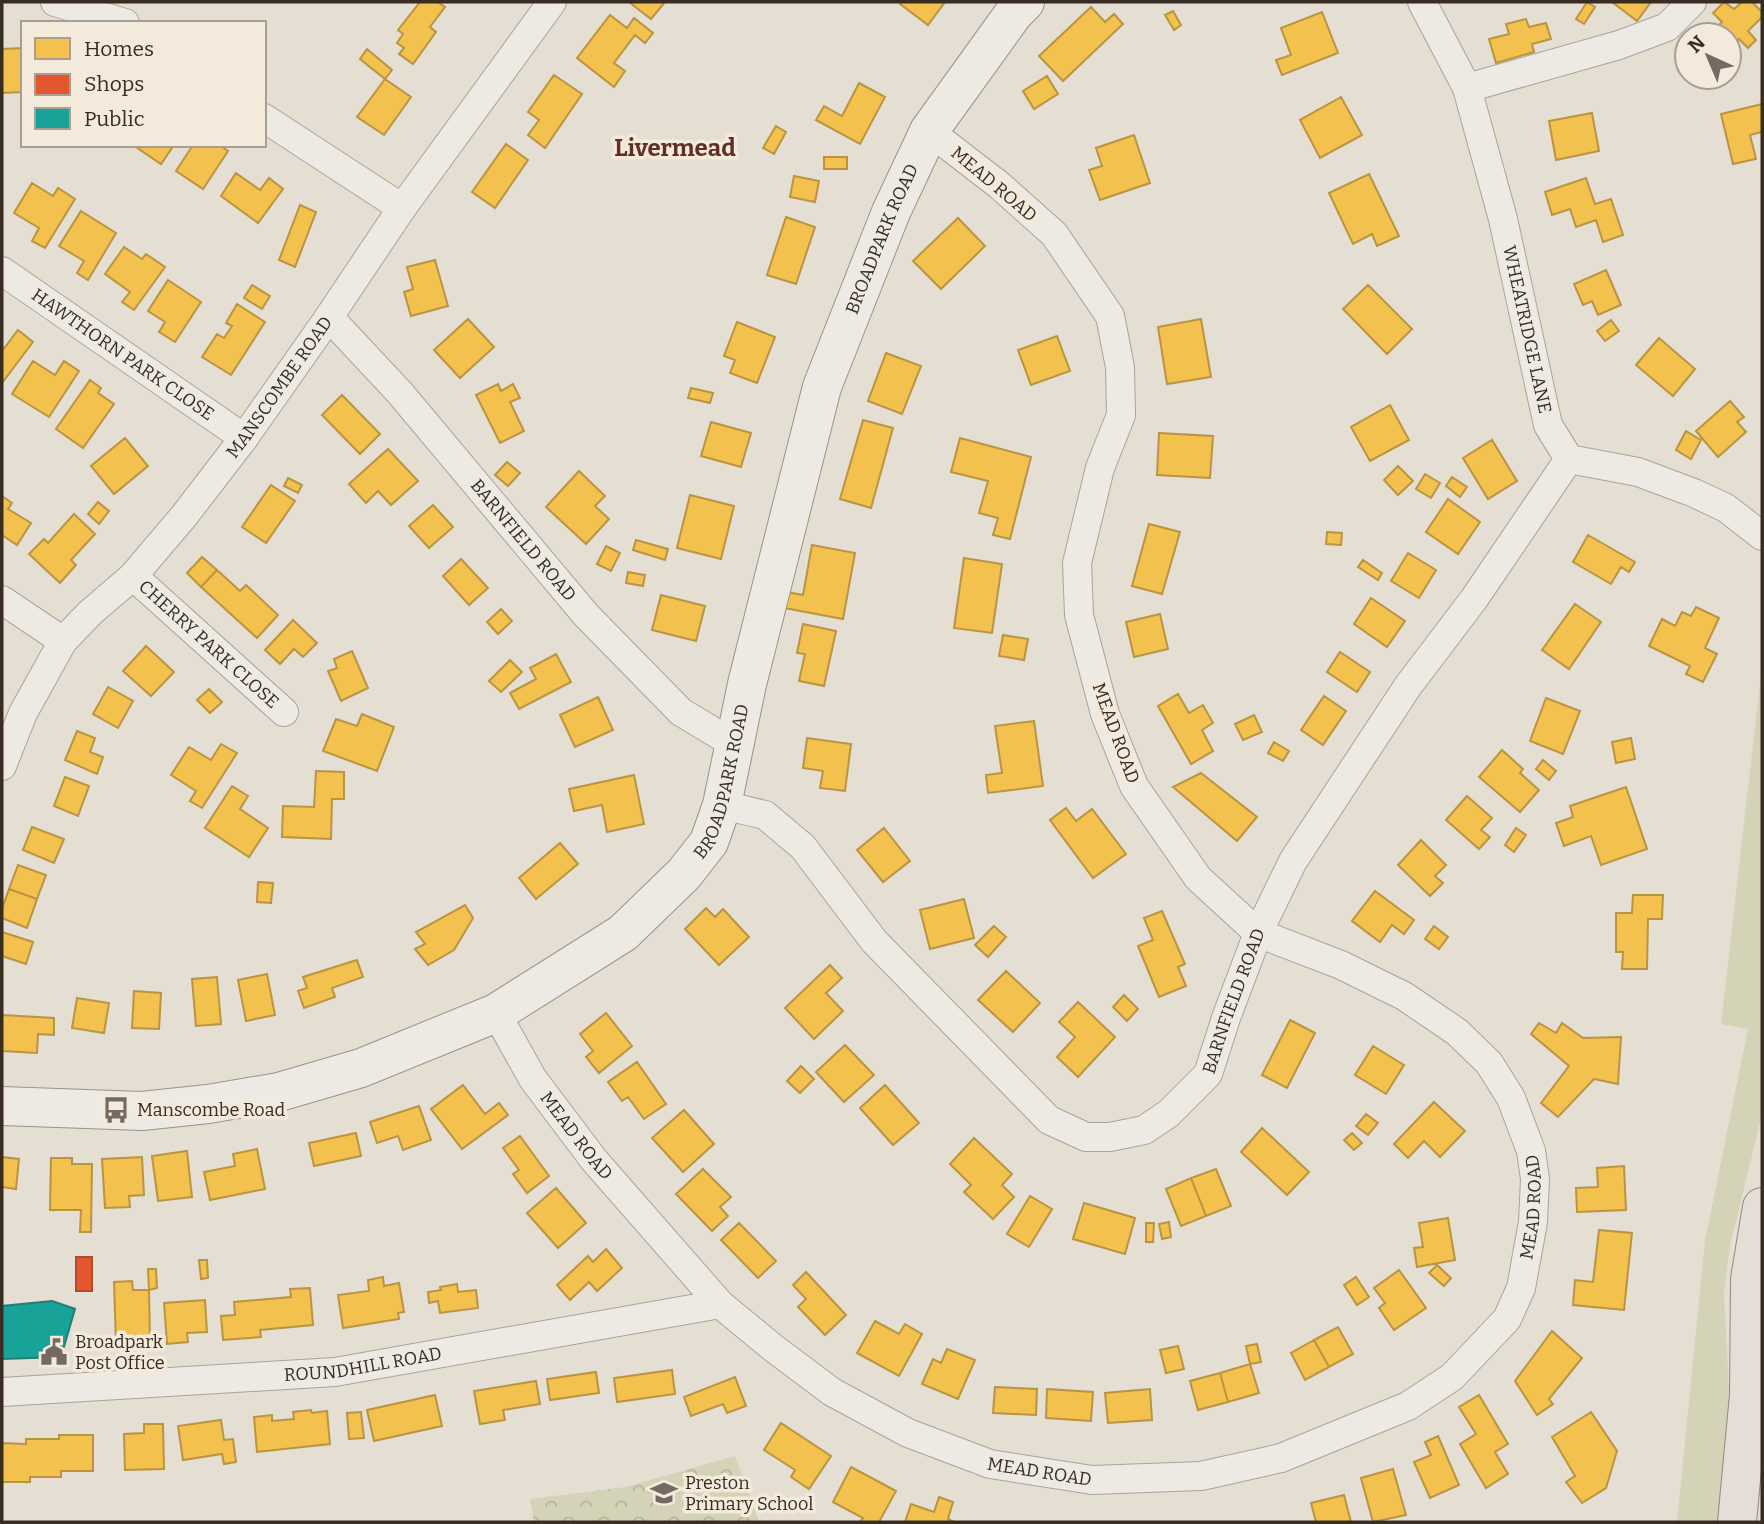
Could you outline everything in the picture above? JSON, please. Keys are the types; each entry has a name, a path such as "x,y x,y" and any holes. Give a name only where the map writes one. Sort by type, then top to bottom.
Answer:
{"main road":[{"path":"1737,1522 1751,1365 1750,1279 1762,1207"}],"street":[{"path":"55,2 124,15"},
{"name":"MANSCOMBE ROAD","path":"2,766 23,713 63,641 90,613 133,576 184,516 244,438 402,208 552,2"},
{"name":"BROADPARK ROAD","path":"2,1106 142,1111 208,1104 279,1092 361,1068 496,1013 623,933 684,874 709,842 722,805 734,744 822,387 891,212 929,131 1014,13 1025,2"},
{"name":"WHEATRIDGE LANE","path":"1422,2 1467,88 1503,219 1549,425 1569,459"},
{"path":"1467,88 1619,45 1667,27 1692,2"},
{"path":"266,119 402,208"},
{"name":"MEAD ROAD","path":"496,1013 533,1079 594,1160 720,1304 832,1392 908,1433 990,1464 1093,1480 1200,1476 1281,1458 1408,1406 1452,1377 1507,1319 1521,1288 1533,1223 1535,1179 1531,1151 1511,1098 1489,1063 1457,1032 1404,996 1340,965 1258,933 1198,878 1134,786 1105,714 1079,615 1077,563 1100,468 1121,415 1120,367 1111,316 1054,234 999,185 929,131"},
{"name":"HAWTHORN PARK CLOSE","path":"2,271 244,438"},
{"name":"BARNFIELD ROAD","path":"329,317 400,393 586,615 681,712 734,744"},
{"path":"1569,459 1638,471 1694,493 1726,508 1762,536"},
{"name":"BARNFIELD ROAD","path":"722,805 765,815 803,848 874,941 1049,1120 1086,1137 1110,1137 1144,1130 1168,1114 1208,1074 1258,933 1293,861 1408,686 1474,600 1569,459"},
{"name":"CHERRY PARK CLOSE","path":"133,576 284,712"},
{"path":"2,600 63,641"},
{"name":"ROUNDHILL ROAD","path":"2,1392 334,1372 720,1304"}],"green space":[{"path":"1762,666 1762,1114 1730,1246 1724,1292 1729,1390 1720,1522 1677,1522 1705,1241 1748,1029 1721,1024"},
{"name":"Preston Primary School","path":"735,1456 759,1522 534,1522 530,1499 626,1487"}],"building: Homes":[{"path":"420,2 438,2 445,7 430,27 436,32 413,64 399,54 404,48 397,43 403,34 398,30"},
{"path":"629,2 665,2 651,19"},
{"path":"945,2 928,25 900,4"},
{"path":"1587,2 1595,7 1584,24 1576,19"},
{"path":"1612,2 1651,2 1637,21"},
{"path":"1724,2 1734,9 1742,2 1752,2 1762,12 1762,17 1748,31 1756,40 1748,48 1743,43 1743,21 1721,21 1713,13"},
{"path":"1091,7 1105,22 1114,14 1123,24 1063,81 1039,56"},
{"path":"1173,11 1181,25 1174,30 1165,15"},
{"path":"1322,12 1338,53 1282,75 1276,60 1291,55 1281,28"},
{"path":"610,15 627,28 634,18 653,33 645,43 635,35 614,63 625,71 614,87 577,58"},
{"path":"1526,19 1529,27 1546,23 1551,39 1532,44 1534,52 1496,63 1489,39 1509,34 1506,24"},
{"path":"21,48 21,92 2,93 2,49"},
{"path":"367,49 392,70 385,79 360,59"},
{"path":"554,75 582,94 545,148 528,135 539,120 528,112"},
{"path":"1047,76 1058,94 1034,109 1023,91"},
{"path":"385,79 411,97 384,135 357,117"},
{"path":"859,83 885,97 860,144 816,120 824,106 842,116"},
{"path":"1341,97 1362,135 1320,158 1300,120"},
{"path":"1762,104 1762,132 1750,135 1756,159 1733,164 1721,114"},
{"path":"1592,113 1599,151 1556,160 1549,121"},
{"path":"776,126 786,132 774,154 763,148"},
{"path":"1134,135 1150,183 1100,200 1089,170 1102,166 1096,148"},
{"path":"506,144 528,160 495,208 472,192"},
{"path":"136,147 173,147 161,164"},
{"path":"192,147 222,147 228,151 203,189 176,171"},
{"path":"824,157 847,157 847,169 824,169"},
{"path":"236,173 260,190 269,178 283,189 258,223 221,196"},
{"path":"1369,174 1399,236 1377,246 1372,234 1353,244 1329,193"},
{"path":"794,176 819,181 815,202 790,197"},
{"path":"1586,178 1595,204 1611,199 1623,235 1603,242 1596,220 1576,227 1570,209 1552,215 1545,192"},
{"path":"32,183 53,196 58,188 75,199 45,248 32,241 39,228 14,213"},
{"path":"300,205 316,212 295,267 279,260"},
{"path":"81,211 116,233 88,280 77,273 84,261 59,246"},
{"path":"786,217 815,227 796,284 767,275"},
{"path":"958,218 985,246 941,289 913,261"},
{"path":"124,247 142,259 146,254 165,267 134,310 122,302 130,292 105,274"},
{"path":"435,260 448,306 411,316 404,292 413,289 407,267"},
{"path":"1606,270 1621,305 1598,315 1592,301 1583,305 1574,284"},
{"path":"168,280 201,302 175,342 159,332 165,322 148,311"},
{"path":"252,285 270,296 262,309 244,298"},
{"path":"1368,285 1412,329 1387,354 1343,309"},
{"path":"237,304 265,322 231,375 202,357 217,334 224,338 232,326 226,323"},
{"path":"468,319 494,347 460,378 434,350"},
{"path":"1201,319 1211,377 1167,384 1158,327"},
{"path":"1611,320 1619,331 1605,341 1597,331"},
{"path":"737,322 775,337 757,383 730,373 735,360 724,356"},
{"path":"18,330 33,342 2,383 2,351"},
{"path":"1057,336 1070,371 1031,385 1018,350"},
{"path":"1659,338 1695,369 1673,396 1636,365"},
{"path":"886,353 921,366 902,414 868,401"},
{"path":"33,361 55,375 64,361 79,371 49,417 12,394"},
{"path":"90,380 101,388 98,393 114,404 83,448 56,429"},
{"path":"498,384 501,391 513,384 520,398 510,402 524,431 500,443 476,395"},
{"path":"691,388 713,393 710,403 688,398"},
{"path":"342,395 380,434 360,454 322,415"},
{"path":"1730,401 1744,417 1737,422 1746,432 1718,457 1696,431"},
{"path":"1390,405 1409,440 1370,461 1351,427"},
{"path":"863,420 893,428 871,508 840,499"},
{"path":"711,422 751,433 741,467 701,456"},
{"path":"1686,431 1701,440 1691,459 1676,450"},
{"path":"1159,433 1213,436 1210,478 1157,475"},
{"path":"125,438 148,466 114,494 91,466"},
{"path":"960,438 1031,457 1010,539 993,535 998,518 979,513 988,481 951,472"},
{"path":"1492,440 1517,481 1488,499 1463,458"},
{"path":"388,449 418,481 391,505 378,491 366,503 349,484"},
{"path":"507,462 520,473 508,486 495,475"},
{"path":"1398,466 1413,481 1398,495 1384,480"},
{"path":"579,471 605,496 595,506 609,519 586,544 546,507"},
{"path":"1425,474 1440,483 1431,498 1416,489"},
{"path":"1452,477 1467,487 1460,497 1446,486"},
{"path":"288,478 302,485 298,493 284,486"},
{"path":"271,485 295,501 266,543 242,527"},
{"path":"690,495 734,506 721,559 677,548"},
{"path":"2,496 12,503 8,509 31,523 17,545 2,535"},
{"path":"1448,499 1480,522 1458,554 1426,532"},
{"path":"98,502 109,511 99,524 88,514"},
{"path":"433,505 453,527 429,548 409,526"},
{"path":"74,514 95,534 71,560 76,565 60,583 29,554 44,539 48,543"},
{"path":"1149,524 1180,532 1162,594 1132,586"},
{"path":"1327,532 1342,533 1341,545 1326,544"},
{"path":"1588,535 1635,562 1629,572 1621,567 1611,584 1573,562"},
{"path":"636,540 668,549 665,560 633,550"},
{"path":"812,545 855,553 843,619 784,608 787,592 803,595"},
{"path":"606,546 620,553 611,571 597,564"},
{"path":"1408,553 1436,570 1419,598 1391,581"},
{"path":"202,557 217,570 201,587 187,573"},
{"path":"964,558 1002,564 992,633 954,628"},
{"path":"461,559 488,588 469,605 443,576"},
{"path":"1363,560 1382,573 1378,580 1358,567"},
{"path":"217,570 240,591 246,585 278,615 257,638 201,587"},
{"path":"628,572 645,575 643,586 626,583"},
{"path":"661,595 705,606 696,641 652,630"},
{"path":"1371,598 1405,621 1387,647 1354,624"},
{"path":"1575,604 1601,622 1569,669 1542,650"},
{"path":"1696,607 1719,618 1705,648 1717,654 1703,682 1686,674 1690,666 1649,646 1662,619 1675,626 1682,612 1691,616"},
{"path":"501,609 512,621 498,634 487,622"},
{"path":"1160,614 1168,649 1134,657 1126,622"},
{"path":"293,620 317,643 303,657 294,649 280,664 265,650"},
{"path":"803,624 836,631 824,686 799,681 805,654 797,653"},
{"path":"1003,635 1028,639 1024,660 999,656"},
{"path":"146,646 174,672 151,696 123,671"},
{"path":"352,651 368,688 341,701 328,671 337,668 334,659"},
{"path":"1340,652 1370,672 1357,692 1327,672"},
{"path":"556,654 571,682 519,709 510,693 536,679 530,668"},
{"path":"510,660 522,672 501,692 489,681"},
{"path":"108,687 133,701 118,728 93,714"},
{"path":"209,689 222,702 210,713 197,700"},
{"path":"1178,694 1189,713 1203,705 1213,723 1202,730 1213,751 1191,764 1158,706"},
{"path":"1324,696 1346,711 1323,745 1301,730"},
{"path":"598,697 613,730 575,747 560,715"},
{"path":"1546,698 1580,711 1563,754 1530,741"},
{"path":"362,714 394,727 377,771 323,751 336,719 357,726"},
{"path":"1254,715 1262,732 1243,740 1235,724"},
{"path":"1034,721 1043,786 988,793 986,775 1002,773 995,726"},
{"path":"77,731 95,738 90,752 103,757 97,774 65,760"},
{"path":"807,738 851,744 845,791 820,788 823,771 803,768"},
{"path":"1631,738 1635,759 1616,763 1612,742"},
{"path":"1274,742 1289,751 1283,761 1268,753"},
{"path":"221,744 237,753 202,808 190,801 196,791 171,775 189,747 211,760"},
{"path":"1502,750 1523,769 1520,773 1539,790 1520,812 1479,777"},
{"path":"1543,760 1556,771 1549,780 1536,769"},
{"path":"316,771 344,772 344,799 332,799 331,839 282,837 283,806 314,807"},
{"path":"1201,773 1257,817 1237,841 1173,787"},
{"path":"634,775 644,824 607,832 602,805 574,811 569,789"},
{"path":"65,777 89,786 78,816 54,806"},
{"path":"232,786 248,796 240,809 268,828 249,857 205,828"},
{"path":"1626,787 1647,849 1601,865 1591,836 1564,846 1556,823 1573,817 1570,806"},
{"path":"1467,796 1492,818 1481,830 1490,837 1479,849 1446,820"},
{"path":"1066,808 1076,821 1092,809 1126,854 1093,878 1050,820"},
{"path":"32,827 64,839 54,863 23,850"},
{"path":"884,828 910,861 883,882 857,850"},
{"path":"1516,828 1526,835 1514,852 1505,845"},
{"path":"1421,840 1446,865 1435,876 1443,883 1430,896 1398,865"},
{"path":"560,843 578,864 536,899 519,878"},
{"path":"18,865 46,875 37,899 9,889"},
{"path":"258,882 273,883 271,903 257,902"},
{"path":"9,889 37,899 27,928 2,918 2,909"},
{"path":"1375,891 1414,920 1404,934 1392,925 1380,942 1352,921"},
{"path":"1633,895 1663,895 1662,919 1648,919 1647,969 1622,969 1623,952 1616,952 1616,913 1632,913"},
{"path":"964,899 974,938 930,949 920,910"},
{"path":"465,905 473,918 454,950 428,965 415,949 425,944 416,932"},
{"path":"706,908 715,917 723,909 749,937 719,965 685,929"},
{"path":"1162,911 1185,964 1178,967 1186,986 1159,997 1138,946 1153,940 1144,918"},
{"path":"994,926 1006,937 988,957 975,945"},
{"path":"1434,926 1448,937 1439,949 1425,939"},
{"path":"2,932 33,942 26,964 2,956"},
{"path":"357,960 363,977 332,988 335,997 304,1008 298,991 307,988 303,977"},
{"path":"830,965 842,978 826,993 843,1011 814,1039 785,1008"},
{"path":"1006,971 1040,1003 1013,1032 978,1000"},
{"path":"267,974 275,1015 246,1021 238,980"},
{"path":"217,977 221,1024 196,1026 192,979"},
{"path":"134,991 161,993 159,1029 132,1028"},
{"path":"1124,995 1138,1009 1127,1021 1113,1007"},
{"path":"77,998 109,1003 104,1033 72,1028"},
{"path":"1078,1002 1115,1037 1078,1077 1057,1057 1075,1037 1059,1022"},
{"path":"606,1013 632,1046 599,1073 586,1057 593,1051 580,1034"},
{"path":"2,1015 54,1018 54,1035 38,1034 37,1053 2,1051"},
{"path":"1290,1020 1315,1033 1287,1088 1262,1075"},
{"path":"1539,1023 1556,1033 1562,1023 1583,1038 1621,1037 1618,1084 1594,1079 1558,1117 1541,1103 1569,1066 1531,1034"},
{"path":"845,1045 874,1075 844,1102 816,1072"},
{"path":"1373,1046 1404,1065 1386,1094 1355,1075"},
{"path":"637,1062 666,1104 644,1119 628,1097 622,1101 608,1082"},
{"path":"801,1066 814,1079 800,1093 787,1081"},
{"path":"463,1085 485,1114 499,1103 508,1115 462,1149 431,1109"},
{"path":"885,1085 919,1123 893,1145 860,1108"},
{"path":"1434,1102 1465,1131 1440,1157 1424,1141 1408,1158 1394,1144"},
{"path":"419,1106 431,1140 403,1150 398,1136 377,1143 370,1122"},
{"path":"684,1110 714,1144 683,1172 652,1138"},
{"path":"1366,1114 1378,1123 1368,1135 1356,1126"},
{"path":"1262,1128 1309,1172 1287,1195 1241,1152"},
{"path":"356,1133 361,1156 314,1166 309,1143"},
{"path":"1352,1133 1362,1143 1354,1150 1344,1140"},
{"path":"520,1136 549,1176 527,1193 513,1174 519,1170 503,1148"},
{"path":"974,1138 1012,1174 1002,1185 1014,1197 993,1219 964,1192 971,1185 950,1164"},
{"path":"257,1149 265,1189 210,1200 204,1172 235,1166 233,1154"},
{"path":"187,1151 192,1197 158,1201 152,1156"},
{"path":"2,1157 19,1159 16,1189 2,1187"},
{"path":"142,1157 144,1195 129,1196 130,1207 105,1208 102,1159"},
{"path":"51,1158 72,1158 72,1164 92,1164 91,1232 80,1232 81,1210 50,1210"},
{"path":"1624,1166 1626,1210 1577,1212 1576,1188 1598,1187 1597,1168"},
{"path":"703,1169 731,1197 720,1207 728,1216 712,1231 676,1194"},
{"path":"1216,1169 1231,1206 1206,1216 1191,1178"},
{"path":"1191,1178 1206,1216 1181,1226 1166,1189"},
{"path":"556,1188 586,1223 558,1248 527,1213"},
{"path":"1030,1196 1052,1209 1029,1247 1007,1234"},
{"path":"1084,1203 1135,1218 1125,1254 1073,1239"},
{"path":"1448,1218 1455,1260 1417,1267 1414,1248 1423,1247 1419,1223"},
{"path":"1169,1222 1171,1237 1162,1239 1159,1224"},
{"path":"739,1223 776,1261 758,1278 721,1240"},
{"path":"1146,1223 1154,1223 1153,1242 1146,1242"},
{"path":"1599,1230 1632,1233 1624,1310 1573,1305 1575,1280 1593,1282"},
{"path":"606,1249 622,1268 597,1291 589,1282 570,1300 557,1285 588,1256 593,1262"},
{"path":"199,1260 207,1260 208,1278 201,1279"},
{"path":"1437,1265 1451,1278 1444,1286 1429,1273"},
{"path":"148,1269 156,1269 157,1288 149,1290"},
{"path":"1399,1270 1426,1308 1394,1330 1379,1308 1385,1303 1374,1288"},
{"path":"806,1272 846,1315 825,1335 798,1307 806,1299 793,1285"},
{"path":"383,1277 384,1286 399,1283 404,1312 398,1313 399,1319 343,1328 338,1295 369,1291 368,1280"},
{"path":"1356,1277 1369,1297 1357,1305 1344,1285"},
{"path":"132,1281 133,1290 149,1290 150,1341 116,1342 114,1282"},
{"path":"457,1284 458,1292 476,1290 478,1308 440,1313 438,1301 429,1303 428,1292"},
{"path":"310,1288 313,1325 260,1330 261,1337 223,1340 221,1316 235,1315 234,1302 291,1297 290,1289"},
{"path":"205,1300 207,1332 187,1333 188,1342 167,1344 164,1303"},
{"path":"875,1321 899,1334 905,1324 922,1334 899,1376 857,1353"},
{"path":"1338,1327 1353,1354 1329,1367 1314,1340"},
{"path":"1552,1331 1582,1358 1549,1399 1553,1404 1537,1415 1515,1381"},
{"path":"1314,1340 1329,1367 1305,1380 1291,1353"},
{"path":"1257,1344 1261,1362 1250,1364 1246,1346"},
{"path":"1178,1346 1184,1369 1166,1373 1160,1350"},
{"path":"947,1349 975,1360 958,1399 922,1384 933,1359 941,1363"},
{"path":"1250,1364 1259,1393 1228,1402 1220,1373"},
{"path":"672,1370 675,1394 617,1402 614,1378"},
{"path":"596,1372 599,1393 550,1400 547,1379"},
{"path":"1220,1373 1228,1402 1198,1410 1190,1381"},
{"path":"735,1377 746,1406 727,1413 723,1404 691,1416 684,1397"},
{"path":"536,1381 540,1404 503,1410 505,1420 480,1424 474,1391"},
{"path":"995,1387 1037,1389 1036,1415 993,1413"},
{"path":"1047,1389 1093,1392 1091,1421 1046,1418"},
{"path":"1150,1389 1152,1420 1108,1423 1105,1393"},
{"path":"435,1395 442,1426 374,1441 367,1410"},
{"path":"1479,1395 1508,1444 1495,1452 1508,1474 1486,1488 1460,1444 1476,1434 1459,1407"},
{"path":"311,1410 312,1413 327,1411 330,1444 257,1452 254,1417 272,1415 272,1421 294,1419 293,1412"},
{"path":"361,1412 364,1438 349,1439 347,1413"},
{"path":"1591,1412 1617,1451 1606,1488 1582,1503 1566,1482 1575,1476 1552,1437"},
{"path":"221,1420 224,1440 233,1439 236,1462 224,1464 222,1454 183,1460 178,1426"},
{"path":"781,1423 831,1456 809,1489 791,1477 795,1470 764,1450"},
{"path":"144,1424 163,1424 164,1469 125,1470 124,1434 144,1433"},
{"path":"59,1435 93,1435 93,1471 61,1471 61,1477 30,1477 30,1482 2,1482 2,1443 26,1444 26,1439 59,1439"},
{"path":"1438,1436 1459,1485 1430,1498 1414,1462 1431,1455 1425,1442"},
{"path":"851,1467 896,1491 879,1522 860,1522 863,1518 833,1502"},
{"path":"1393,1469 1406,1515 1373,1522 1361,1478"},
{"path":"1344,1495 1351,1522 1316,1522 1311,1503"},
{"path":"939,1497 953,1502 948,1519 954,1522 905,1522 911,1504 934,1512"}],"building: Shops":[{"path":"76,1257 92,1257 92,1291 76,1291"}],"building: Public":[{"path":"52,1301 75,1309 61,1357 2,1359 2,1306"}],"place":[{"name":"Manscombe Road","path":"116,1110"},
{"name":"Broadpark Post Office","path":"54,1352"},
{"name":"Preston Primary School","path":"664,1493"}],"district":[{"name":"Livermead","path":"675,148"}]}
